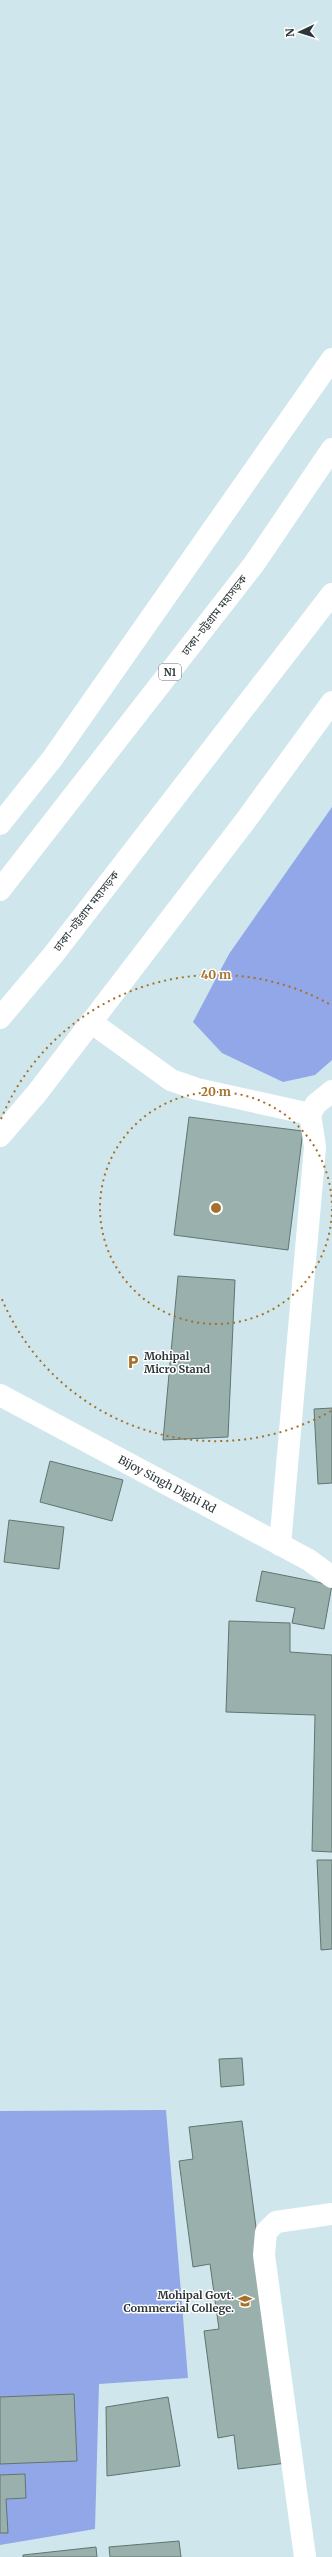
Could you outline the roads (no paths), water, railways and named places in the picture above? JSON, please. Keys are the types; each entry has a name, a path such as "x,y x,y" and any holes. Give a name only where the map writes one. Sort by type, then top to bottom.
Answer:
{"main road":[{"path":"0,824 52,759 332,359"},
{"name":"ঢাকা-চট্টগ্রাম মহাসড়ক","path":"0,890 254,564 332,449"},
{"name":"ঢাকা-চট্টগ্রাম মহাসড়ক","path":"0,1018 53,955 332,594"},
{"path":"0,1136 91,1022 246,820 332,702"},
{"path":"91,1022 171,1080 197,1089 310,1114"},
{"path":"280,1545 315,1147 310,1114 316,1104 332,1091"},
{"name":"Bijoy Singh Dighi Rd","path":"0,1394 309,1560 332,1577"},
{"path":"306,2557 264,2255 266,2232 276,2222 332,2214"}],"water":[{"path":"332,807 332,1060 315,1075 283,1082 222,1053 193,1022 229,954"},
{"path":"166,2110 188,2378 99,2384 95,2529 0,2545 0,2111"}],"place":[{"name":"Mohipal Micro Stand","path":"133,1362"},
{"name":"Mohipal Govt. Commercial College.","path":"245,2301"}]}
